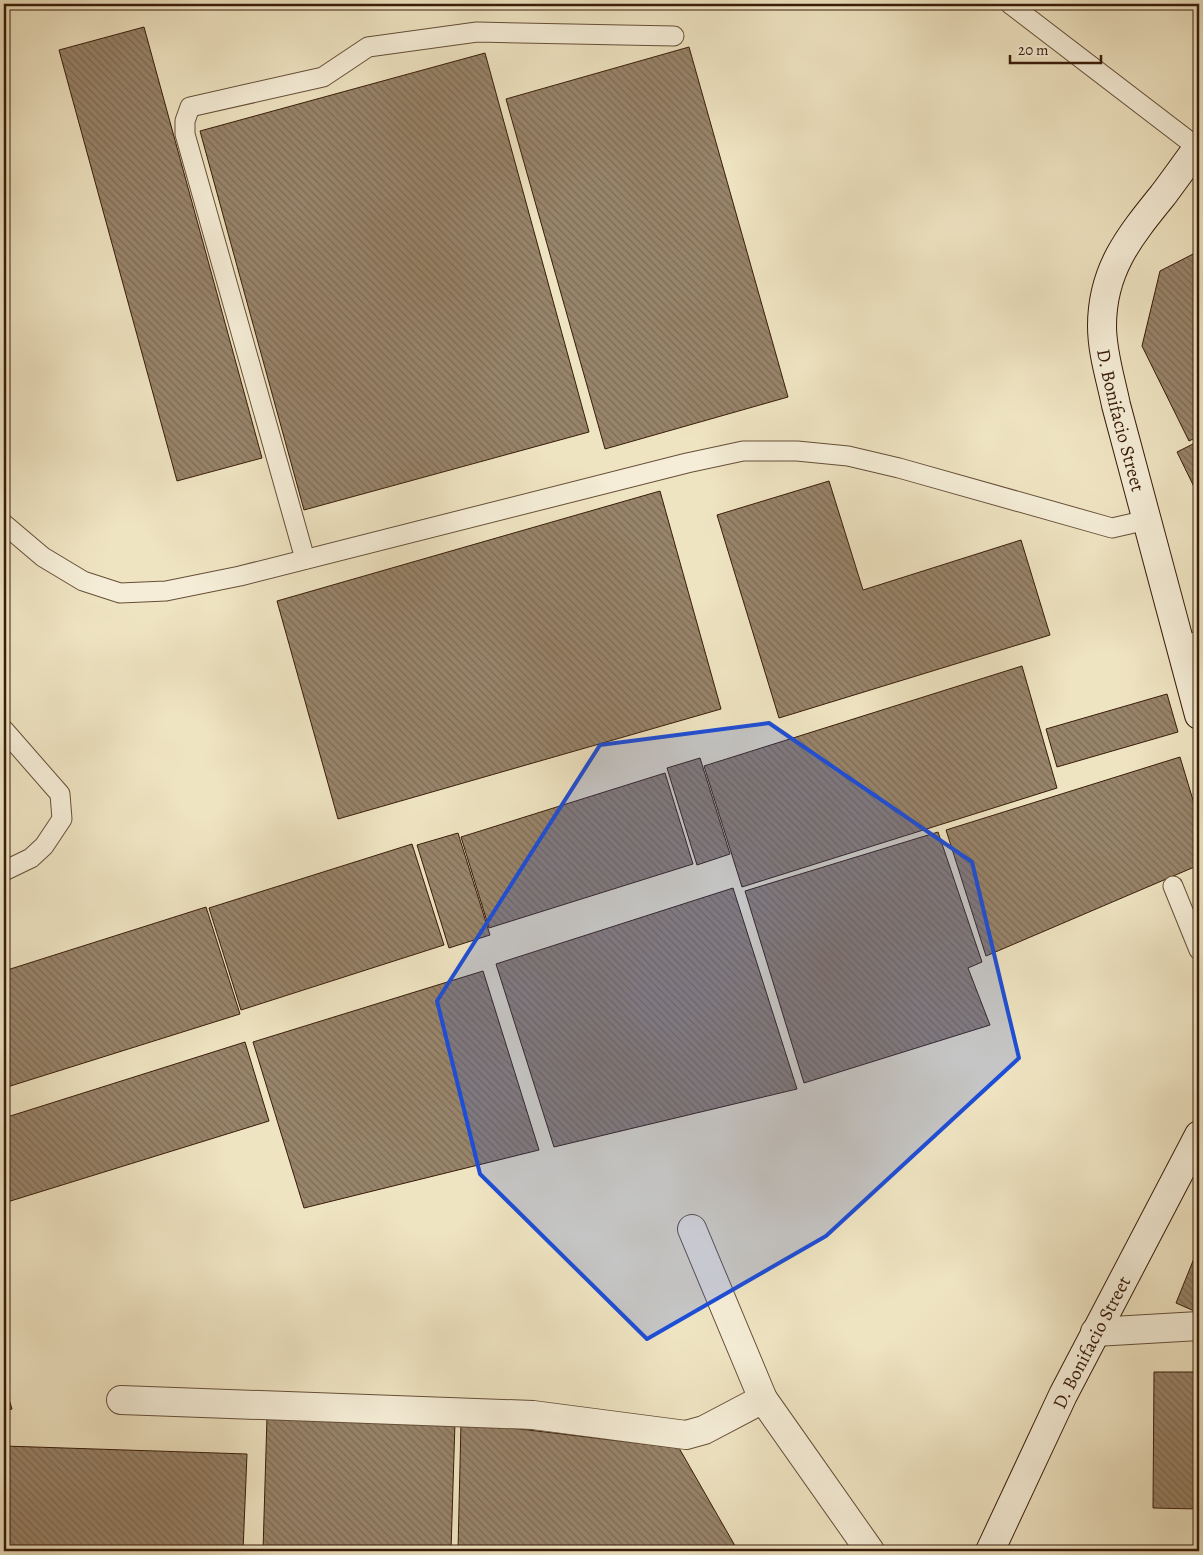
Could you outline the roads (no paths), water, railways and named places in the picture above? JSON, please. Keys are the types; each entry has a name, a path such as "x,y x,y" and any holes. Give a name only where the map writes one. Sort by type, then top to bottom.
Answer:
{"street":[{"name":"D. Bonifacio Street","path":"1198,147 1137,227 1118,257 1108,281 1103,304 1102,328 1116,405 1147,520 1191,646 1199,715"},
{"name":"D. Bonifacio Street","path":"990,1551 1095,1332 1199,1135"},
{"path":"692,1229 763,1399 870,1551"},
{"path":"1095,1332 1199,1326"},
{"path":"121,1400 533,1415 686,1435 704,1430 763,1399"}],"lane":[{"path":"1010,4 1198,147"},
{"path":"305,559 185,134 185,121 190,107 323,77 368,47 477,32 674,36"},
{"path":"4,524 43,557 83,581 120,593 166,591 240,576 688,462 743,451 797,451 848,456 899,468 1112,528 1147,520"},
{"path":"4,730 60,794 62,819 44,846 31,858 4,871"},
{"path":"1173,886 1199,950"}]}
